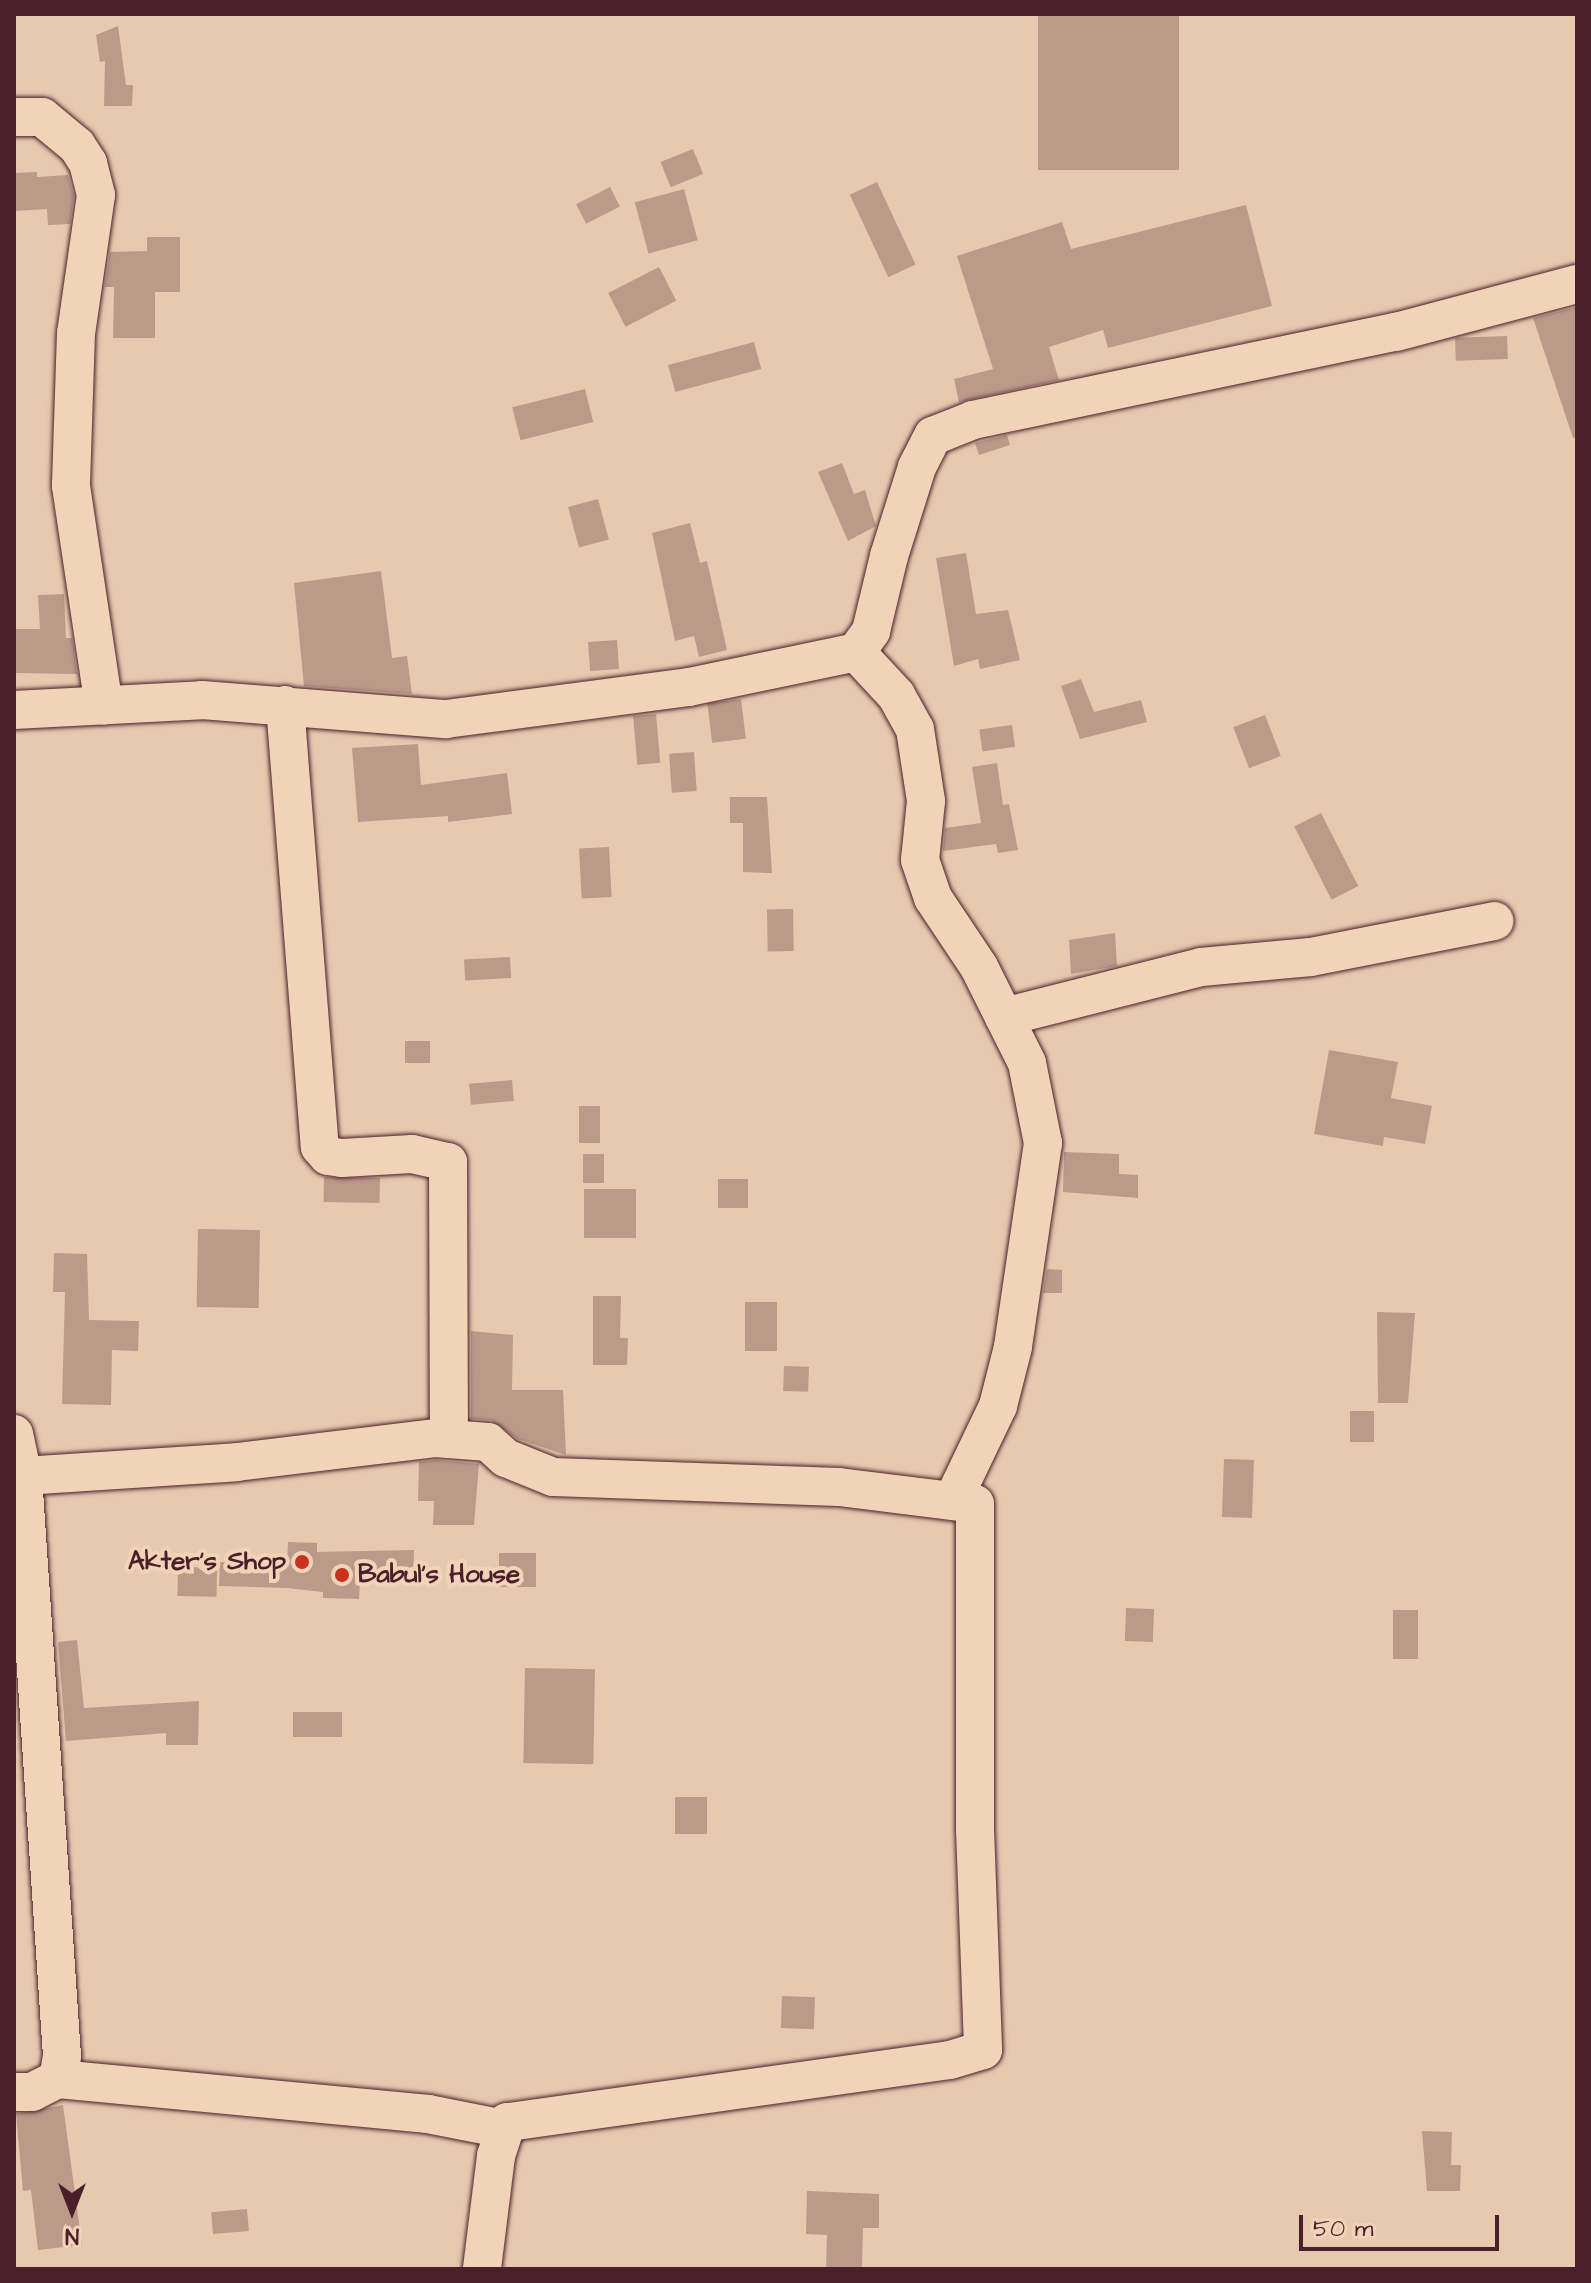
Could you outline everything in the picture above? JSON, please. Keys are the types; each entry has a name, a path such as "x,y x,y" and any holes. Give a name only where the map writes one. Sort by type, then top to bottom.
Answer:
{"street":[{"path":"14,117 42,117 77,146 88,163 96,195 76,333 71,486 104,706"},
{"path":"14,710 202,700 446,719 689,687 856,652 871,631 893,541 933,436 973,420 1366,339 1577,284"},
{"path":"856,652 896,695 915,729 926,801 920,860 933,898 979,967 1027,1063 1043,1143 1013,1347 998,1406 954,1498"},
{"path":"285,705 320,1147 328,1156 342,1158 412,1154 448,1162 449,1439"},
{"path":"1004,1017 1201,967 1311,957 1494,921"},
{"path":"14,1434 23,1476 61,2034 58,2079"},
{"path":"23,1476 237,1462 449,1439 488,1442 506,1458 553,1477 824,1487 954,1498 975,1504 975,1829 983,2050 950,2060 714,2096 507,2122 482,2269"},
{"path":"14,2092 32,2092 58,2079 428,2114 504,2129"}],"building":[{"path":"1038,14 1179,14 1179,170 1038,170"},
{"path":"118,26 126,85 133,85 132,106 104,106 105,61 100,62 96,35"},
{"path":"693,149 703,174 671,187 661,162"},
{"path":"37,172 37,177 68,175 74,196 70,224 48,225 47,209 15,211 14,173"},
{"path":"877,182 915,264 888,277 850,195"},
{"path":"610,187 620,207 586,224 576,204"},
{"path":"684,189 698,240 648,253 635,202"},
{"path":"1246,205 1272,306 1108,348 1103,330 1049,347 1059,380 959,402 954,379 993,369 957,256 1062,222 1071,249"},
{"path":"147,237 180,237 180,292 155,292 155,338 113,338 114,287 105,287 110,252 147,251"},
{"path":"659,267 676,301 625,327 608,293"},
{"path":"1577,307 1577,437 1573,438 1533,318"},
{"path":"1507,336 1508,359 1456,361 1455,338"},
{"path":"754,342 761,369 675,392 668,365"},
{"path":"585,389 593,422 520,440 512,407"},
{"path":"1007,435 1010,445 979,455 975,443"},
{"path":"842,463 854,494 865,490 876,526 848,541 818,472"},
{"path":"598,499 609,540 579,548 568,507"},
{"path":"690,523 700,563 707,561 727,650 699,657 694,636 675,641 652,533"},
{"path":"966,553 976,614 1008,610 1020,660 980,669 978,659 954,666 936,558"},
{"path":"381,571 392,658 407,656 412,694 304,686 294,583"},
{"path":"64,594 66,638 72,638 77,674 14,673 14,629 40,629 38,595"},
{"path":"617,640 619,669 590,671 588,642"},
{"path":"1081,679 1094,712 1141,700 1147,722 1080,739 1061,686"},
{"path":"741,699 746,739 712,743 707,703"},
{"path":"656,714 660,763 637,765 633,716"},
{"path":"1265,715 1281,756 1249,768 1233,727"},
{"path":"1012,725 1015,747 982,751 979,730"},
{"path":"418,744 421,785 507,773 512,814 448,822 448,816 358,822 352,748"},
{"path":"694,752 697,791 672,793 669,754"},
{"path":"997,763 1003,805 1009,804 1018,850 998,853 996,844 943,851 945,828 981,823 972,767"},
{"path":"730,797 767,797 772,873 743,872 743,823 730,823"},
{"path":"1321,813 1358,886 1331,900 1294,827"},
{"path":"609,847 612,897 582,899 579,849"},
{"path":"767,909 793,909 794,951 768,951"},
{"path":"1115,933 1117,966 1071,974 1069,940"},
{"path":"510,957 511,978 465,980 464,959"},
{"path":"405,1041 430,1041 430,1063 405,1063"},
{"path":"1329,1050 1398,1062 1391,1098 1432,1106 1425,1144 1384,1137 1383,1146 1314,1134"},
{"path":"512,1080 514,1101 471,1105 469,1084"},
{"path":"579,1106 600,1106 600,1143 579,1143"},
{"path":"1064,1152 1119,1154 1119,1174 1138,1175 1138,1198 1063,1192"},
{"path":"583,1154 604,1154 604,1183 583,1183"},
{"path":"324,1177 380,1178 380,1203 324,1202"},
{"path":"718,1179 748,1179 748,1208 718,1208"},
{"path":"584,1189 636,1189 636,1238 584,1238"},
{"path":"198,1229 260,1230 259,1308 197,1307"},
{"path":"54,1253 87,1254 89,1320 139,1321 138,1351 112,1350 111,1405 62,1404 65,1292 53,1292"},
{"path":"1047,1269 1062,1270 1062,1293 1043,1293"},
{"path":"593,1296 621,1296 620,1338 628,1338 627,1365 593,1365"},
{"path":"745,1302 777,1302 777,1351 745,1351"},
{"path":"1377,1312 1415,1313 1408,1403 1378,1403"},
{"path":"471,1331 513,1335 512,1390 563,1390 566,1455 518,1439 491,1420 471,1419"},
{"path":"784,1366 809,1367 808,1392 783,1391"},
{"path":"1350,1411 1374,1411 1374,1442 1350,1442"},
{"path":"1224,1459 1254,1460 1252,1518 1222,1517"},
{"path":"436,1460 479,1464 474,1525 433,1525 434,1501 418,1501 419,1462"},
{"path":"288,1542 317,1543 317,1552 414,1550 413,1581 360,1580 359,1599 323,1598 323,1592 287,1588 219,1586 220,1562 287,1564"},
{"path":"499,1553 536,1553 536,1587 499,1587"},
{"path":"178,1567 217,1568 216,1597 177,1596"},
{"path":"1126,1608 1154,1609 1153,1642 1125,1641"},
{"path":"1393,1610 1418,1610 1418,1659 1393,1659"},
{"path":"77,1640 84,1708 199,1701 198,1745 166,1745 166,1733 66,1741 58,1642"},
{"path":"525,1668 595,1669 593,1764 523,1763"},
{"path":"293,1712 342,1712 342,1737 293,1737"},
{"path":"675,1797 707,1797 707,1834 675,1834"},
{"path":"782,1996 815,1997 814,2029 781,2028"},
{"path":"63,2105 82,2245 38,2250 31,2190 23,2191 16,2114"},
{"path":"1422,2131 1452,2132 1451,2165 1461,2165 1460,2191 1427,2191"},
{"path":"807,2191 879,2194 879,2228 863,2228 862,2268 826,2268 827,2235 806,2234"},
{"path":"247,2209 249,2231 213,2234 211,2212"}],"place":[{"name":"Akter's Shop","path":"302,1562"},
{"name":"Babul's House","path":"342,1575"}]}
